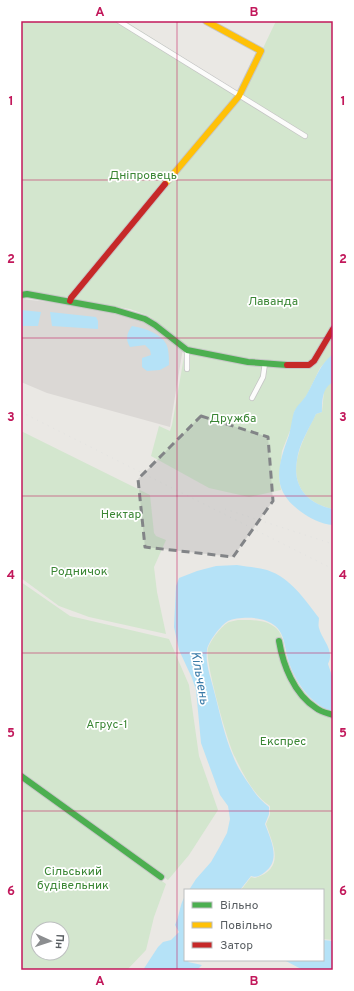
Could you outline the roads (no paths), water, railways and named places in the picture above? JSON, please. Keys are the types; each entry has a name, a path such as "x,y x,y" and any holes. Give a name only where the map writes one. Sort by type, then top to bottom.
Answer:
{"street":[{"path":"119,21 305,136"},
{"path":"70,301 239,96 261,51 206,21"},
{"path":"21,295 27,294 115,310 145,319 187,350 248,362 297,366 309,365 314,361 333,329"},
{"path":"187,350 187,369"},
{"path":"252,398 263,377 265,363"},
{"path":"278,641 286,668 302,694 314,707 333,715"},
{"path":"21,776 161,877"}],"water":[{"path":"21,310 41,312 38,326 21,326"},
{"path":"50,312 96,317 98,321 98,329 52,326"},
{"path":"132,326 147,330 162,338 168,348 169,365 160,370 147,371 142,367 142,358 151,355 150,350 145,345 130,347 127,336"},
{"path":"333,354 332,383 324,392 322,412 316,414 302,442 298,454 296,470 297,478 304,493 316,503 333,509 333,525 311,518 290,503 280,485 279,476 282,457 294,412 306,396 321,367"},
{"name":"Кільчень","path":"237,565 267,570 283,578 303,597 319,618 319,628 329,650 330,659 328,664 333,679 333,712 318,704 299,684 294,676 288,659 282,635 280,631 271,623 260,619 251,618 241,618 228,621 212,638 207,650 207,660 225,732 230,748 241,772 255,793 269,807 269,814 265,824 272,843 274,856 273,862 265,872 260,876 251,876 241,889 190,889 196,879 211,862 227,833 230,819 228,806 220,795 201,743 196,690 179,650 174,627 176,586 179,578 216,566"},
{"path":"184,898 184,961 202,965 197,970 180,970 179,968 175,970 143,970 158,947 163,942 171,940 179,932 175,925"},
{"path":"324,940 333,941 333,970 303,970 286,961 324,961"}],"railway":[{"path":"21,412 333,569"},
{"path":"225,509 333,544"}],"park label":[{"name":"Дніпровець","path":"143,176"},
{"name":"Лаванда","path":"273,302"},
{"name":"Дружба","path":"233,419"},
{"name":"Нектар","path":"121,515"},
{"name":"Родничок","path":"79,572"},
{"name":"Агрус-1","path":"107,725"},
{"name":"Експрес","path":"283,742"},
{"name":"Сільський будівельник","path":"73,879"}]}
